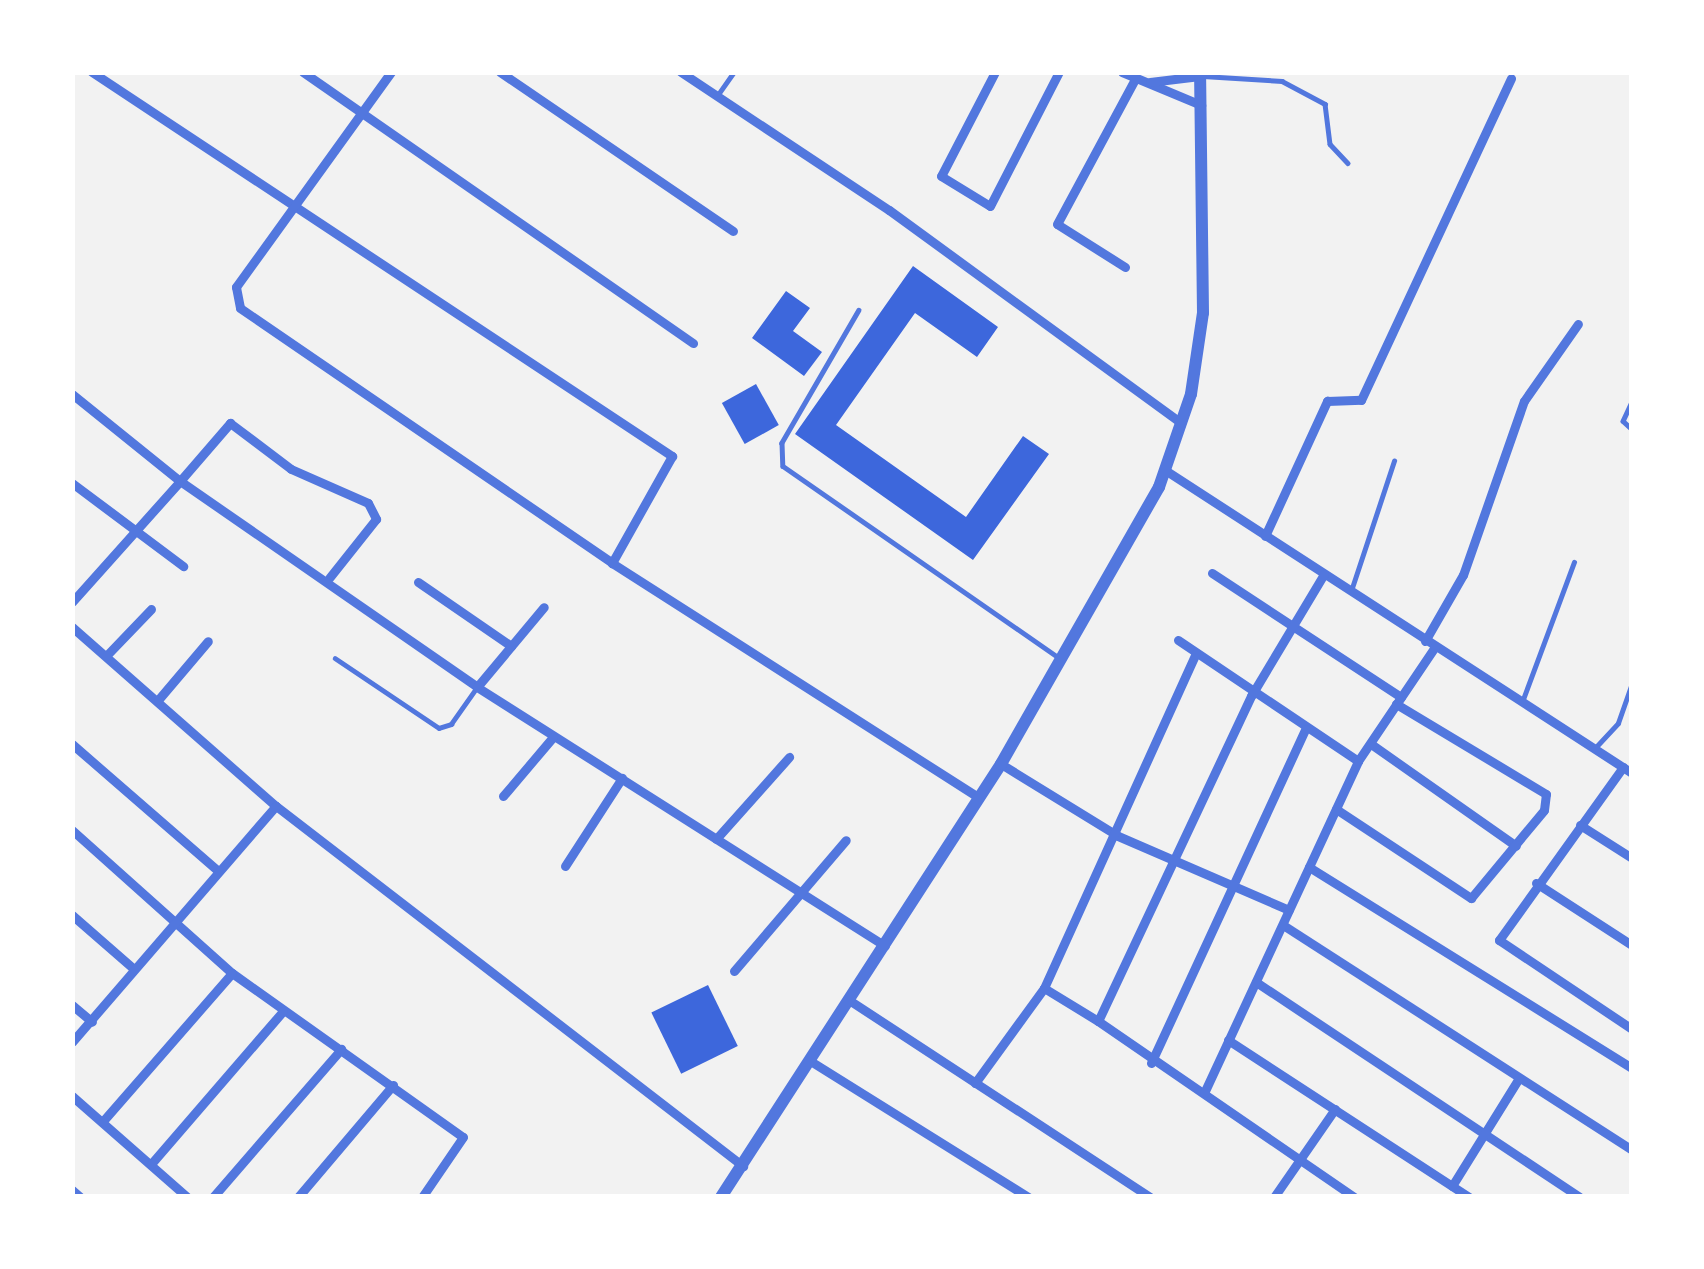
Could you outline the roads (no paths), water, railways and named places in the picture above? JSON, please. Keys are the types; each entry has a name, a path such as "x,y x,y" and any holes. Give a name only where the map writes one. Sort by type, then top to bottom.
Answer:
{"street":[{"path":"92,72 672,456 613,563"},
{"path":"303,72 693,343"},
{"path":"391,72 236,287 240,308 613,563 979,798"},
{"path":"500,72 733,231"},
{"path":"681,72 1181,423"},
{"path":"995,72 940,176 990,206 1059,72"},
{"path":"721,1197 852,1002 1001,764 1165,470 1181,423 1204,313 1200,74 1150,82 1122,72"},
{"path":"1265,536 1328,401 1361,400 1511,78"},
{"path":"1125,267 1057,224 1135,79"},
{"path":"1150,82 1174,100 1201,105"},
{"path":"1204,1094 1358,761 1399,700 1463,575 1524,401 1578,324"},
{"path":"72,394 180,482 329,578 477,687 801,897 885,946"},
{"path":"72,602 230,423 291,469 368,503 376,519 329,578"},
{"path":"1165,470 1628,770 1536,883 1500,944 1632,1029"},
{"path":"72,483 183,566"},
{"path":"1212,573 1546,794 1516,846 1471,898 1336,809"},
{"path":"1098,1021 1251,696 1324,574"},
{"path":"418,582 511,646"},
{"path":"477,687 544,608"},
{"path":"106,656 151,609"},
{"path":"72,627 276,806 743,1166"},
{"path":"1178,640 1251,696 1358,761"},
{"path":"158,700 208,641"},
{"path":"975,1083 1044,988 1118,836 1196,653"},
{"path":"1150,1064 1305,729"},
{"path":"503,796 553,736"},
{"path":"72,744 217,870"},
{"path":"1371,744 1516,846"},
{"path":"716,839 788,757"},
{"path":"1001,764 1118,836 1176,856 1289,910"},
{"path":"565,866 622,778"},
{"path":"72,1042 276,806"},
{"path":"1580,825 1632,858"},
{"path":"72,830 232,973 463,1137 422,1197"},
{"path":"734,971 845,840"},
{"path":"1310,867 1632,1068"},
{"path":"1536,883 1632,945"},
{"path":"72,914 134,969"},
{"path":"1282,925 1632,1150"},
{"path":"103,1121 232,973"},
{"path":"1256,982 1579,1197"},
{"path":"1044,988 1098,1021 1150,1064 1204,1094 1354,1197"},
{"path":"852,1002 1150,1197"},
{"path":"72,1005 92,1022"},
{"path":"151,1164 284,1011"},
{"path":"1228,1040 1469,1197"},
{"path":"213,1197 341,1049"},
{"path":"812,1062 1028,1197"},
{"path":"1452,1186 1519,1078"},
{"path":"298,1197 393,1085"},
{"path":"72,1096 188,1197"},
{"path":"1274,1197 1335,1109"},
{"path":"72,1190 80,1197"}],"lane":[{"path":"718,96 734,72"},
{"path":"1200,74 1282,81 1325,104 1330,144 1348,163"},
{"path":"859,310 782,443 782,466 1061,659"},
{"path":"1632,402 1623,421 1632,429"},
{"path":"1351,592 1394,460"},
{"path":"1522,702 1574,562"},
{"path":"335,658 439,728 451,724 477,687"},
{"path":"1594,748 1618,723 1632,683"}]}
